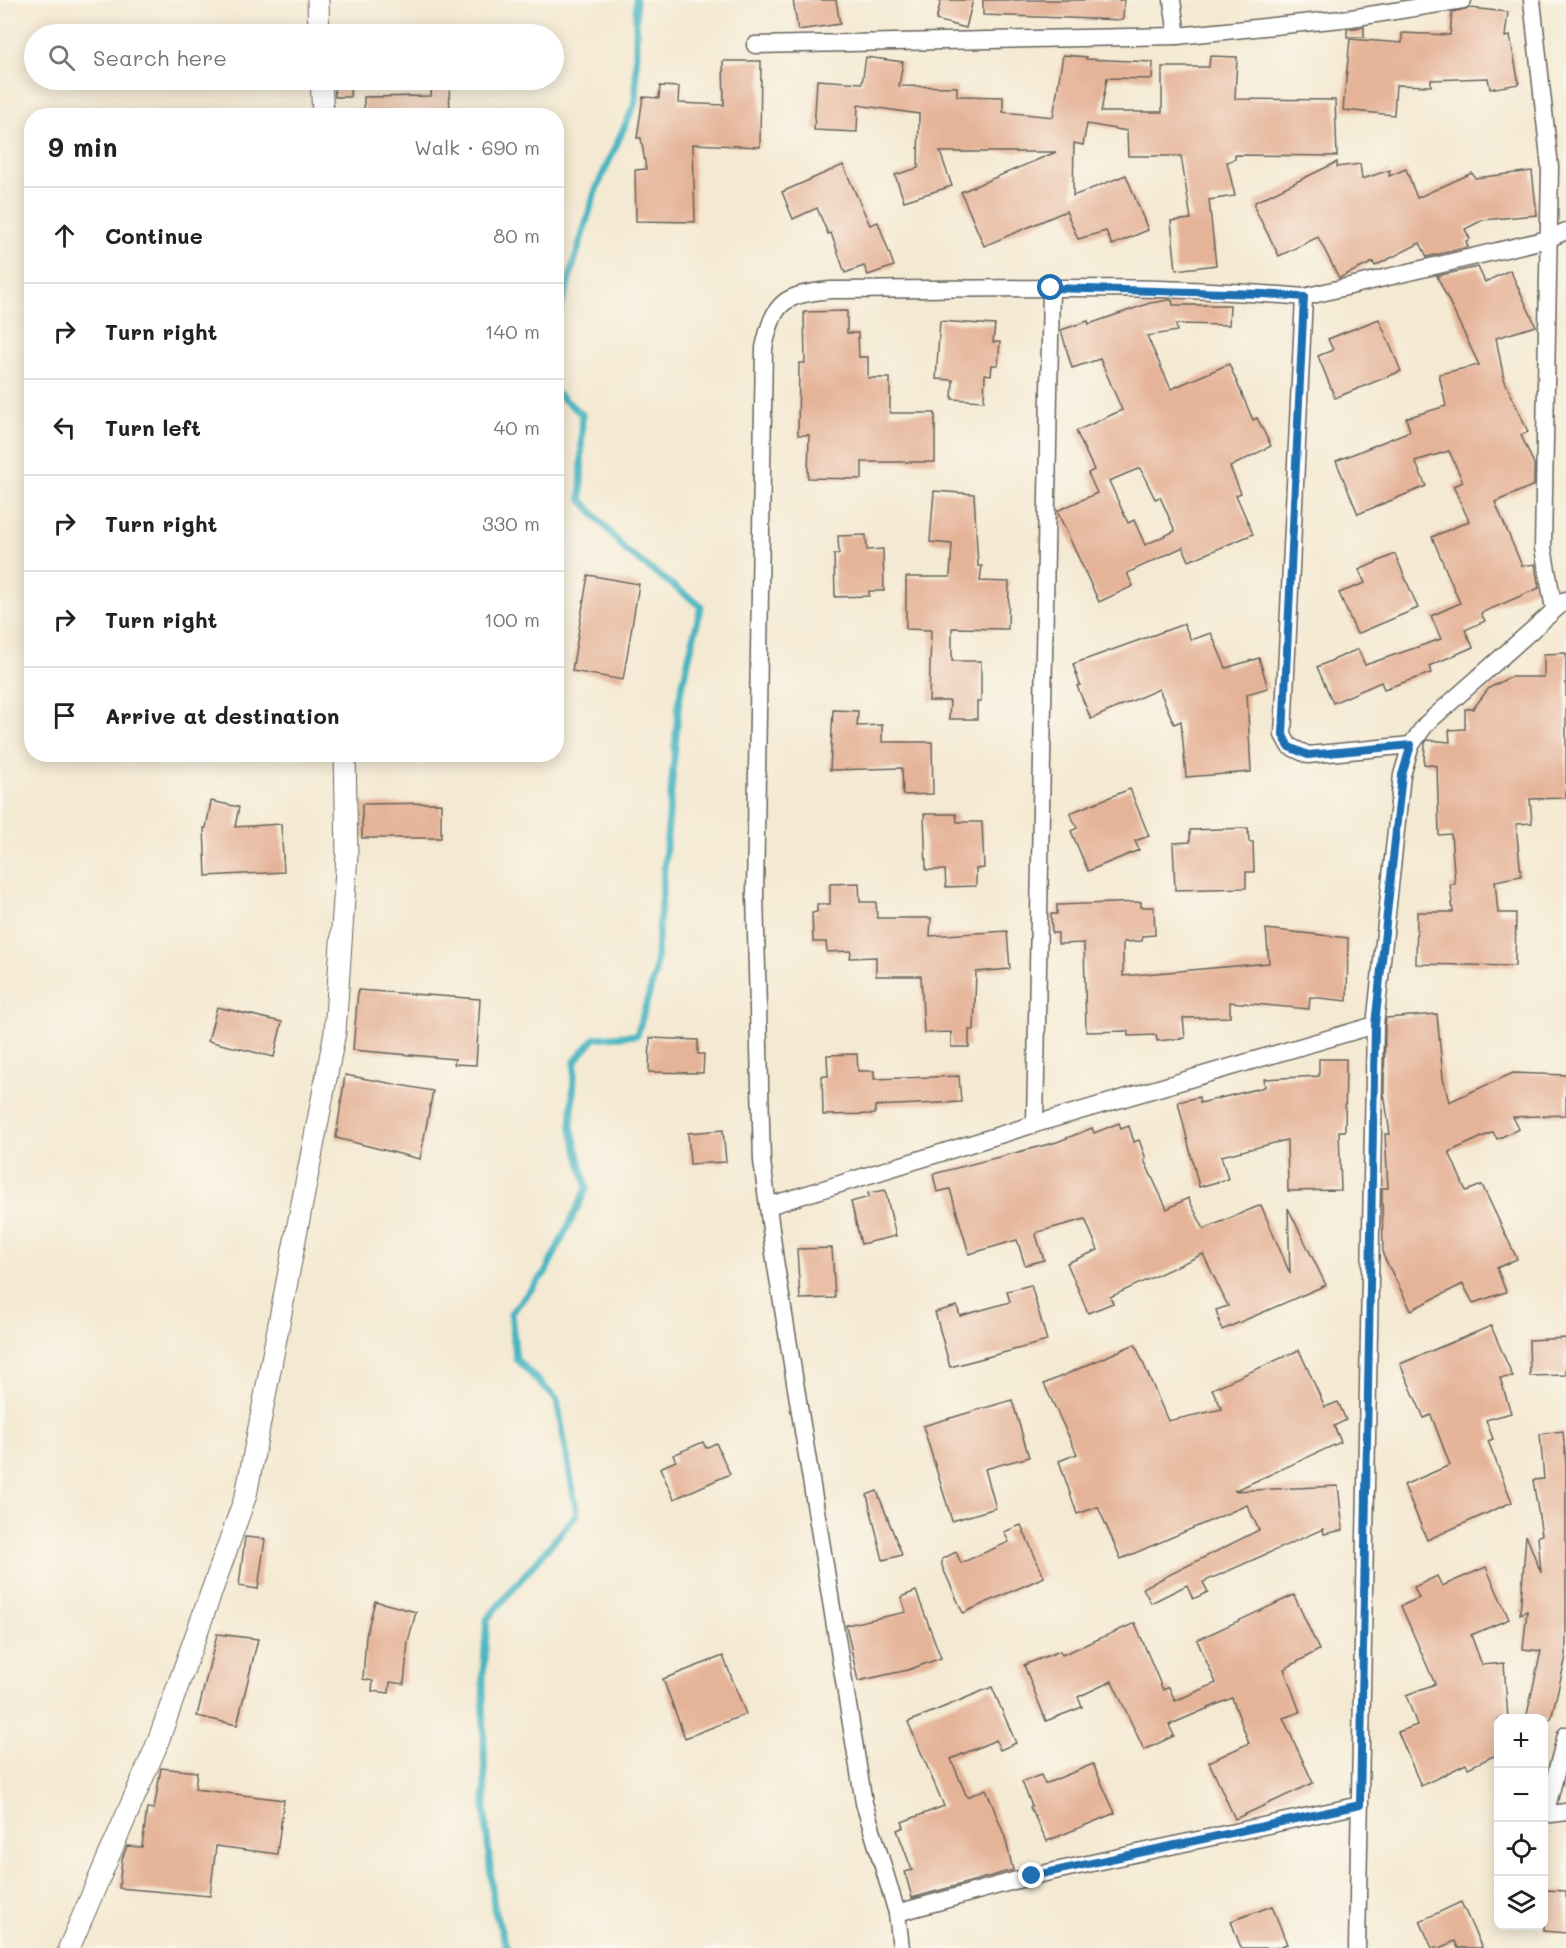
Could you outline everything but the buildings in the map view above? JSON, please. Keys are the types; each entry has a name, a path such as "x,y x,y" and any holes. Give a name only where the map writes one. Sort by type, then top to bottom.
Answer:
{"street":[{"path":"318,0 319,24"},
{"path":"1172,0 1177,36"},
{"path":"755,45 1177,36 1351,18 1436,2 1463,0"},
{"path":"1357,1948 1375,1025 1402,775 1411,745 1426,724 1560,605 1543,548 1550,167 1532,0"},
{"path":"322,90 323,108"},
{"path":"901,1948 897,1913 864,1803 762,1161 755,894 764,348 771,318 784,302 804,293 1051,288 1304,297 1548,239 1566,231"},
{"path":"1035,1124 1051,288"},
{"path":"1304,297 1283,735 1289,747 1308,755 1411,745"},
{"path":"69,1948 156,1747 246,1495 335,1032 347,855 345,762"},
{"path":"768,1206 1035,1124 1375,1025"},
{"path":"1566,1735 1546,1807 1551,1814 1566,1812"},
{"path":"897,1913 1032,1876 1360,1805"}],"waterway":[{"path":"564,296 595,192 636,101 636,0"},
{"path":"507,1948 494,1909 485,1814 483,1675 487,1619 577,1514 557,1400 516,1359 511,1313 545,1273 587,1188 571,1126 575,1061 595,1038 637,1035 655,974 679,700 701,606 626,551 581,499 582,414 564,399"}],"route":[{"path":"1032,1876 1360,1805 1375,1025 1402,775 1411,745 1308,755 1289,747 1283,735 1304,297 1051,288"}]}
